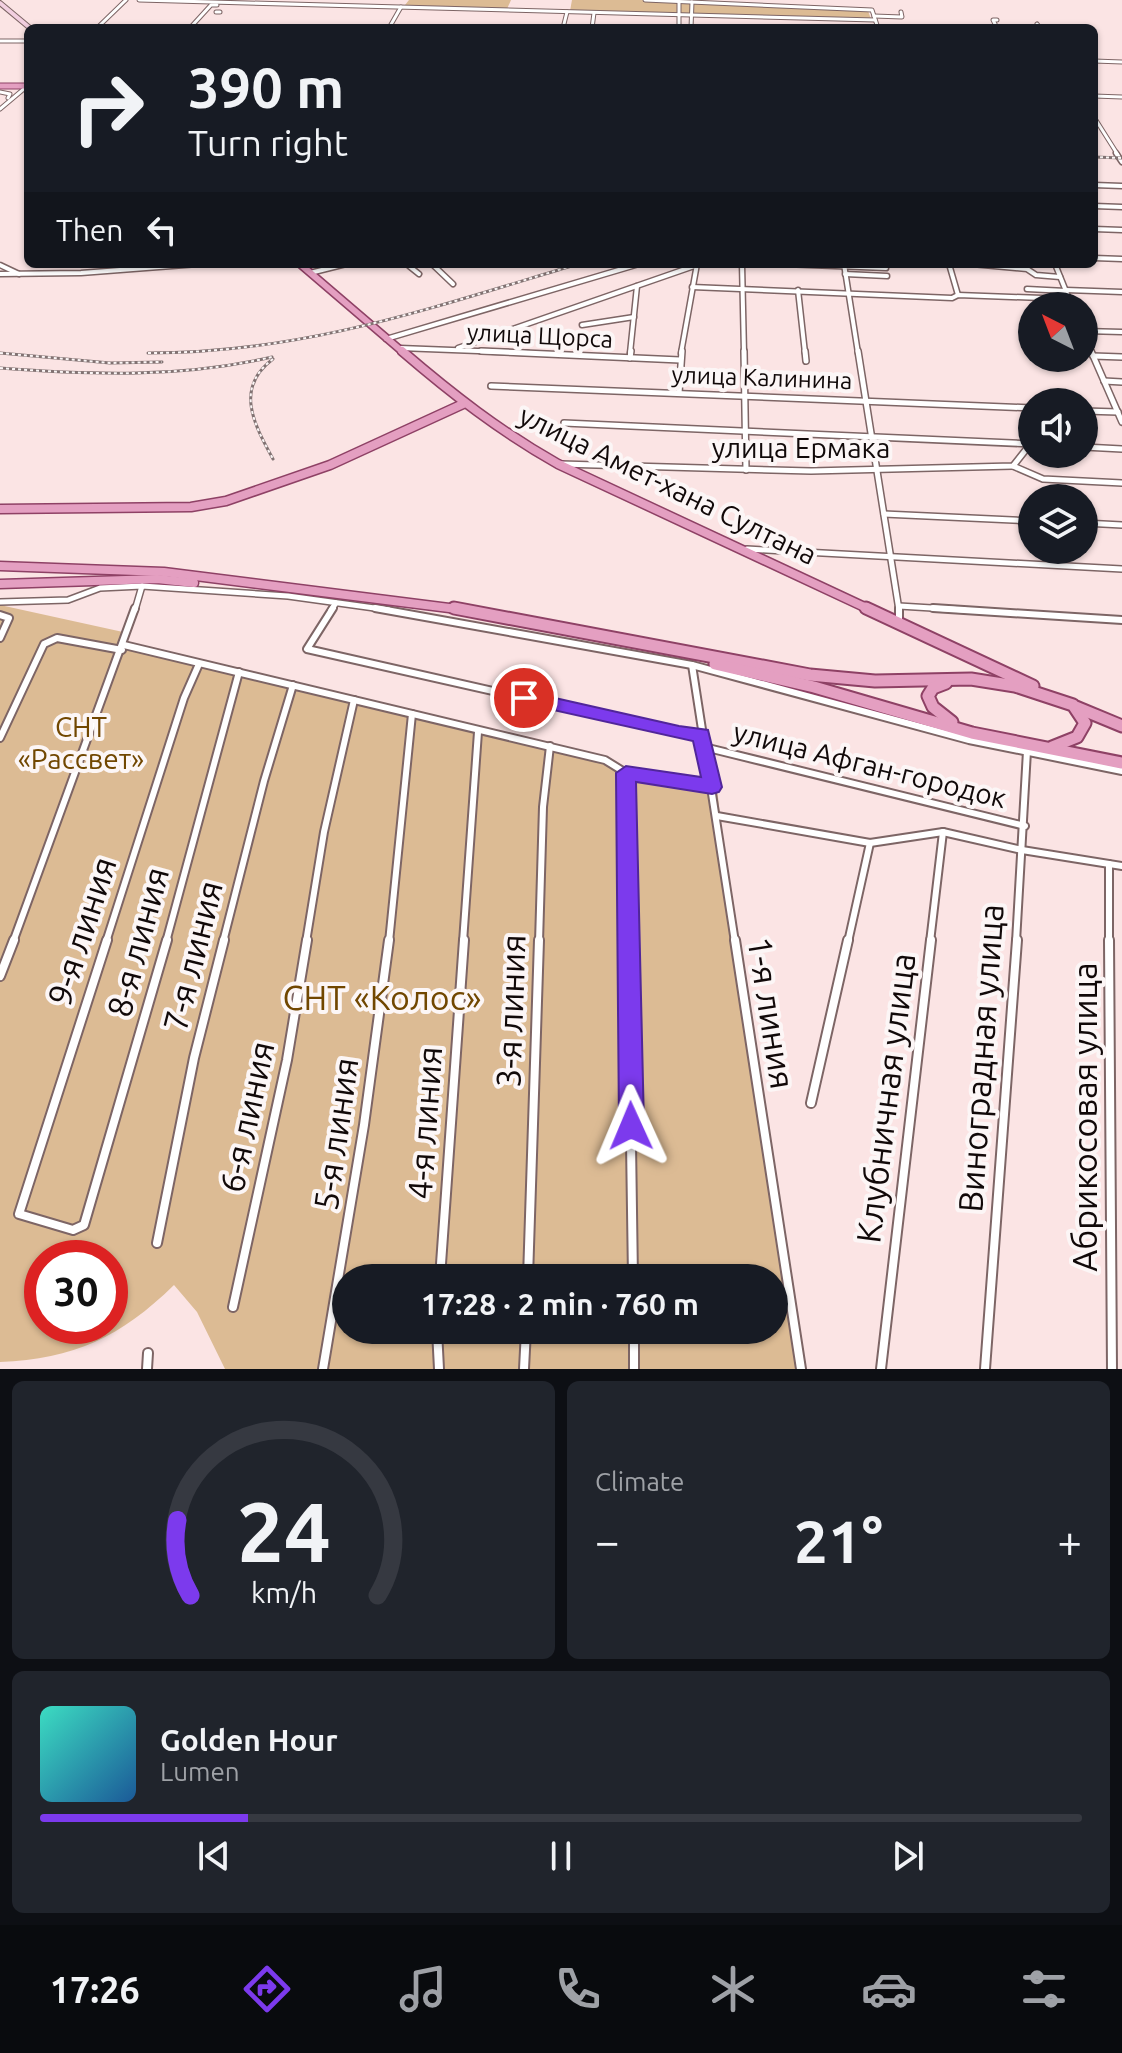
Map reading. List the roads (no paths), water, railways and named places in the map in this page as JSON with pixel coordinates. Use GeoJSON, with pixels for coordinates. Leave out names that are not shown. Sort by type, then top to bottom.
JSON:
{"type":"FeatureCollection","features":[{"type":"Feature","properties":{"kind":"main road"},"geometry":{"type":"LineString","coordinates":[[1,2],[26,24]]}},
{"type":"Feature","properties":{"kind":"main road"},"geometry":{"type":"LineString","coordinates":[[0,88],[24,87]]}},
{"type":"Feature","properties":{"kind":"main road","name":"улица Амет-хана Султана"},"geometry":{"type":"LineString","coordinates":[[304,268],[463,404],[558,464],[1073,705]]}},
{"type":"Feature","properties":{"kind":"main road"},"geometry":{"type":"LineString","coordinates":[[0,509],[191,507],[220,503],[324,466],[463,404]]}},
{"type":"Feature","properties":{"kind":"main road"},"geometry":{"type":"LineString","coordinates":[[0,566],[164,572],[448,607],[810,675],[875,681],[971,679],[1015,686],[1073,705],[1122,726]]}},
{"type":"Feature","properties":{"kind":"main road"},"geometry":{"type":"LineString","coordinates":[[0,584],[157,579],[295,592],[441,611],[785,680],[972,733],[1122,763]]}},
{"type":"Feature","properties":{"kind":"main road"},"geometry":{"type":"LineString","coordinates":[[963,653],[982,668],[978,676],[944,683],[933,688],[928,696],[939,714],[972,733]]}},
{"type":"Feature","properties":{"kind":"main road"},"geometry":{"type":"LineString","coordinates":[[1052,747],[1077,737],[1084,729],[1085,723],[1073,705]]}},
{"type":"Feature","properties":{"kind":"street"},"geometry":{"type":"LineString","coordinates":[[101,24],[126,0]]}},
{"type":"Feature","properties":{"kind":"street"},"geometry":{"type":"LineString","coordinates":[[139,0],[691,16],[874,16]]}},
{"type":"Feature","properties":{"kind":"street"},"geometry":{"type":"LineString","coordinates":[[645,0],[874,16],[902,17],[901,12]]}},
{"type":"Feature","properties":{"kind":"street"},"geometry":{"type":"LineString","coordinates":[[679,2],[679,24]]}},
{"type":"Feature","properties":{"kind":"street"},"geometry":{"type":"LineString","coordinates":[[691,24],[692,2]]}},
{"type":"Feature","properties":{"kind":"street"},"geometry":{"type":"LineString","coordinates":[[212,3],[221,5]]}},
{"type":"Feature","properties":{"kind":"street"},"geometry":{"type":"LineString","coordinates":[[194,24],[212,3]]}},
{"type":"Feature","properties":{"kind":"street"},"geometry":{"type":"LineString","coordinates":[[391,24],[401,7]]}},
{"type":"Feature","properties":{"kind":"street"},"geometry":{"type":"LineString","coordinates":[[564,24],[567,12]]}},
{"type":"Feature","properties":{"kind":"street"},"geometry":{"type":"LineString","coordinates":[[593,24],[594,13]]}},
{"type":"Feature","properties":{"kind":"street"},"geometry":{"type":"LineString","coordinates":[[874,16],[877,24]]}},
{"type":"Feature","properties":{"kind":"street"},"geometry":{"type":"LineString","coordinates":[[740,17],[741,23]]}},
{"type":"Feature","properties":{"kind":"street"},"geometry":{"type":"LineString","coordinates":[[995,24],[993,20],[997,20]]}},
{"type":"Feature","properties":{"kind":"street"},"geometry":{"type":"LineString","coordinates":[[0,41],[24,41]]}},
{"type":"Feature","properties":{"kind":"street"},"geometry":{"type":"LineString","coordinates":[[1098,60],[1122,61]]}},
{"type":"Feature","properties":{"kind":"street"},"geometry":{"type":"LineString","coordinates":[[0,88],[9,93],[7,97],[12,98]]}},
{"type":"Feature","properties":{"kind":"street"},"geometry":{"type":"LineString","coordinates":[[0,109],[24,89]]}},
{"type":"Feature","properties":{"kind":"street"},"geometry":{"type":"LineString","coordinates":[[1098,96],[1122,97]]}},
{"type":"Feature","properties":{"kind":"street"},"geometry":{"type":"LineString","coordinates":[[1098,123],[1122,162]]}},
{"type":"Feature","properties":{"kind":"street"},"geometry":{"type":"LineString","coordinates":[[1098,185],[1122,186]]}},
{"type":"Feature","properties":{"kind":"street"},"geometry":{"type":"LineString","coordinates":[[1098,206],[1122,207]]}},
{"type":"Feature","properties":{"kind":"street"},"geometry":{"type":"LineString","coordinates":[[1098,229],[1122,230]]}},
{"type":"Feature","properties":{"kind":"street"},"geometry":{"type":"LineString","coordinates":[[1098,258],[1122,259]]}},
{"type":"Feature","properties":{"kind":"street"},"geometry":{"type":"LineString","coordinates":[[0,265],[19,274]]}},
{"type":"Feature","properties":{"kind":"street"},"geometry":{"type":"LineString","coordinates":[[0,274],[94,273],[152,268]]}},
{"type":"Feature","properties":{"kind":"street"},"geometry":{"type":"LineString","coordinates":[[310,273],[330,268]]}},
{"type":"Feature","properties":{"kind":"street"},"geometry":{"type":"LineString","coordinates":[[412,268],[419,274]]}},
{"type":"Feature","properties":{"kind":"street"},"geometry":{"type":"LineString","coordinates":[[436,268],[453,284]]}},
{"type":"Feature","properties":{"kind":"street"},"geometry":{"type":"LineString","coordinates":[[386,339],[626,268]]}},
{"type":"Feature","properties":{"kind":"street"},"geometry":{"type":"LineString","coordinates":[[454,350],[688,268]]}},
{"type":"Feature","properties":{"kind":"street"},"geometry":{"type":"LineString","coordinates":[[679,393],[680,360],[696,268]]}},
{"type":"Feature","properties":{"kind":"street"},"geometry":{"type":"LineString","coordinates":[[742,268],[746,470]]}},
{"type":"Feature","properties":{"kind":"street"},"geometry":{"type":"LineString","coordinates":[[844,268],[899,606],[899,622]]}},
{"type":"Feature","properties":{"kind":"street"},"geometry":{"type":"LineString","coordinates":[[950,268],[958,295]]}},
{"type":"Feature","properties":{"kind":"street"},"geometry":{"type":"LineString","coordinates":[[996,277],[994,268],[1027,269],[1036,275],[1060,277]]}},
{"type":"Feature","properties":{"kind":"street"},"geometry":{"type":"LineString","coordinates":[[1057,268],[1066,290]]}},
{"type":"Feature","properties":{"kind":"street"},"geometry":{"type":"LineString","coordinates":[[845,274],[887,276]]}},
{"type":"Feature","properties":{"kind":"street"},"geometry":{"type":"LineString","coordinates":[[630,358],[637,286]]}},
{"type":"Feature","properties":{"kind":"street"},"geometry":{"type":"LineString","coordinates":[[692,287],[952,298],[958,295],[1018,297]]}},
{"type":"Feature","properties":{"kind":"street"},"geometry":{"type":"LineString","coordinates":[[1027,289],[1122,292]]}},
{"type":"Feature","properties":{"kind":"street"},"geometry":{"type":"LineString","coordinates":[[798,290],[806,361]]}},
{"type":"Feature","properties":{"kind":"street"},"geometry":{"type":"LineString","coordinates":[[582,325],[634,317]]}},
{"type":"Feature","properties":{"kind":"street"},"geometry":{"type":"LineString","coordinates":[[1098,333],[1122,332]]}},
{"type":"Feature","properties":{"kind":"street","name":"улица Щорса"},"geometry":{"type":"LineString","coordinates":[[398,348],[680,360]]}},
{"type":"Feature","properties":{"kind":"street"},"geometry":{"type":"LineString","coordinates":[[1098,356],[1122,357]]}},
{"type":"Feature","properties":{"kind":"street"},"geometry":{"type":"LineString","coordinates":[[1098,367],[1122,422]]}},
{"type":"Feature","properties":{"kind":"street"},"geometry":{"type":"LineString","coordinates":[[1104,381],[1122,382]]}},
{"type":"Feature","properties":{"kind":"street","name":"улица Калинина"},"geometry":{"type":"LineString","coordinates":[[491,386],[1018,407]]}},
{"type":"Feature","properties":{"kind":"street"},"geometry":{"type":"LineString","coordinates":[[1098,411],[1119,410]]}},
{"type":"Feature","properties":{"kind":"street"},"geometry":{"type":"LineString","coordinates":[[564,423],[1018,442]]}},
{"type":"Feature","properties":{"kind":"street"},"geometry":{"type":"LineString","coordinates":[[1098,448],[1122,449]]}},
{"type":"Feature","properties":{"kind":"street"},"geometry":{"type":"LineString","coordinates":[[1018,460],[1013,466],[1043,479],[1122,483]]}},
{"type":"Feature","properties":{"kind":"street","name":"улица Ермака"},"geometry":{"type":"LineString","coordinates":[[558,464],[746,470],[1013,466]]}},
{"type":"Feature","properties":{"kind":"street"},"geometry":{"type":"LineString","coordinates":[[884,514],[1018,520]]}},
{"type":"Feature","properties":{"kind":"street"},"geometry":{"type":"LineString","coordinates":[[1098,524],[1122,525]]}},
{"type":"Feature","properties":{"kind":"street"},"geometry":{"type":"LineString","coordinates":[[739,549],[1122,569]]}},
{"type":"Feature","properties":{"kind":"street"},"geometry":{"type":"LineString","coordinates":[[0,602],[68,600],[100,588],[142,586],[225,590],[431,616],[692,665],[969,740],[1122,771]]}},
{"type":"Feature","properties":{"kind":"street"},"geometry":{"type":"LineString","coordinates":[[0,976],[123,647],[142,586]]}},
{"type":"Feature","properties":{"kind":"street","name":"улица Афган-городок"},"geometry":{"type":"LineString","coordinates":[[336,603],[307,649],[679,733],[701,735]]}},
{"type":"Feature","properties":{"kind":"street"},"geometry":{"type":"LineString","coordinates":[[899,606],[1122,620]]}},
{"type":"Feature","properties":{"kind":"street"},"geometry":{"type":"LineString","coordinates":[[0,615],[9,618],[0,638]]}},
{"type":"Feature","properties":{"kind":"street"},"geometry":{"type":"LineString","coordinates":[[0,738],[44,644],[57,638],[123,647],[239,672],[478,732],[605,760],[626,773],[712,787]]}},
{"type":"Feature","properties":{"kind":"street","name":"9-я линия"},"geometry":{"type":"LineString","coordinates":[[84,1225],[73,1230],[19,1214],[179,713],[199,664]]}},
{"type":"Feature","properties":{"kind":"street","name":"1-я линия"},"geometry":{"type":"LineString","coordinates":[[692,665],[801,1369]]}},
{"type":"Feature","properties":{"kind":"street","name":"8-я линия"},"geometry":{"type":"LineString","coordinates":[[84,1225],[154,986],[239,672]]}},
{"type":"Feature","properties":{"kind":"street","name":"7-я линия"},"geometry":{"type":"LineString","coordinates":[[157,1243],[194,1058],[264,781],[293,685]]}},
{"type":"Feature","properties":{"kind":"street","name":"6-я линия"},"geometry":{"type":"LineString","coordinates":[[233,1307],[287,1060],[324,832],[354,700]]}},
{"type":"Feature","properties":{"kind":"street","name":"5-я линия"},"geometry":{"type":"LineString","coordinates":[[323,1369],[352,1214],[395,895],[412,714]]}},
{"type":"Feature","properties":{"kind":"street","name":"4-я линия"},"geometry":{"type":"LineString","coordinates":[[441,1264],[478,732]]}},
{"type":"Feature","properties":{"kind":"street","name":"3-я линия"},"geometry":{"type":"LineString","coordinates":[[528,1264],[543,807],[550,746]]}},
{"type":"Feature","properties":{"kind":"street","name":"улица Афган-городок"},"geometry":{"type":"LineString","coordinates":[[704,747],[1025,826]]}},
{"type":"Feature","properties":{"kind":"street","name":"Виноградная улица"},"geometry":{"type":"LineString","coordinates":[[985,1369],[1025,826],[1027,751]]}},
{"type":"Feature","properties":{"kind":"street"},"geometry":{"type":"LineString","coordinates":[[626,773],[633,1264]]}},
{"type":"Feature","properties":{"kind":"street"},"geometry":{"type":"LineString","coordinates":[[717,816],[870,843],[943,832],[1022,850],[1122,866]]}},
{"type":"Feature","properties":{"kind":"street","name":"Клубничная улица"},"geometry":{"type":"LineString","coordinates":[[881,1369],[943,832]]}},
{"type":"Feature","properties":{"kind":"street"},"geometry":{"type":"LineString","coordinates":[[811,1103],[870,843]]}},
{"type":"Feature","properties":{"kind":"street","name":"Абрикосовая улица"},"geometry":{"type":"LineString","coordinates":[[1109,864],[1112,1369]]}},
{"type":"Feature","properties":{"kind":"street"},"geometry":{"type":"LineString","coordinates":[[438,1344],[439,1369]]}},
{"type":"Feature","properties":{"kind":"street"},"geometry":{"type":"LineString","coordinates":[[524,1369],[525,1344]]}},
{"type":"Feature","properties":{"kind":"street"},"geometry":{"type":"LineString","coordinates":[[634,1344],[634,1369]]}},
{"type":"Feature","properties":{"kind":"street"},"geometry":{"type":"LineString","coordinates":[[147,1369],[148,1353]]}},
{"type":"Feature","properties":{"kind":"railway"},"geometry":{"type":"LineString","coordinates":[[1098,157],[1122,158]]}},
{"type":"Feature","properties":{"kind":"railway"},"geometry":{"type":"LineString","coordinates":[[148,353],[205,351],[314,336],[418,311],[564,268]]}},
{"type":"Feature","properties":{"kind":"railway"},"geometry":{"type":"LineString","coordinates":[[0,353],[110,363],[162,362]]}},
{"type":"Feature","properties":{"kind":"railway"},"geometry":{"type":"LineString","coordinates":[[0,368],[170,372],[272,357]]}},
{"type":"Feature","properties":{"kind":"railway"},"geometry":{"type":"LineString","coordinates":[[273,359],[261,370],[251,394],[254,420],[273,459]]}},
{"type":"Feature","properties":{"kind":"park label","name":"СНТ «Рассвет»"},"geometry":{"type":"Point","coordinates":[81,743]}},
{"type":"Feature","properties":{"kind":"park label","name":"СНТ «Колос»"},"geometry":{"type":"Point","coordinates":[382,998]}}]}
